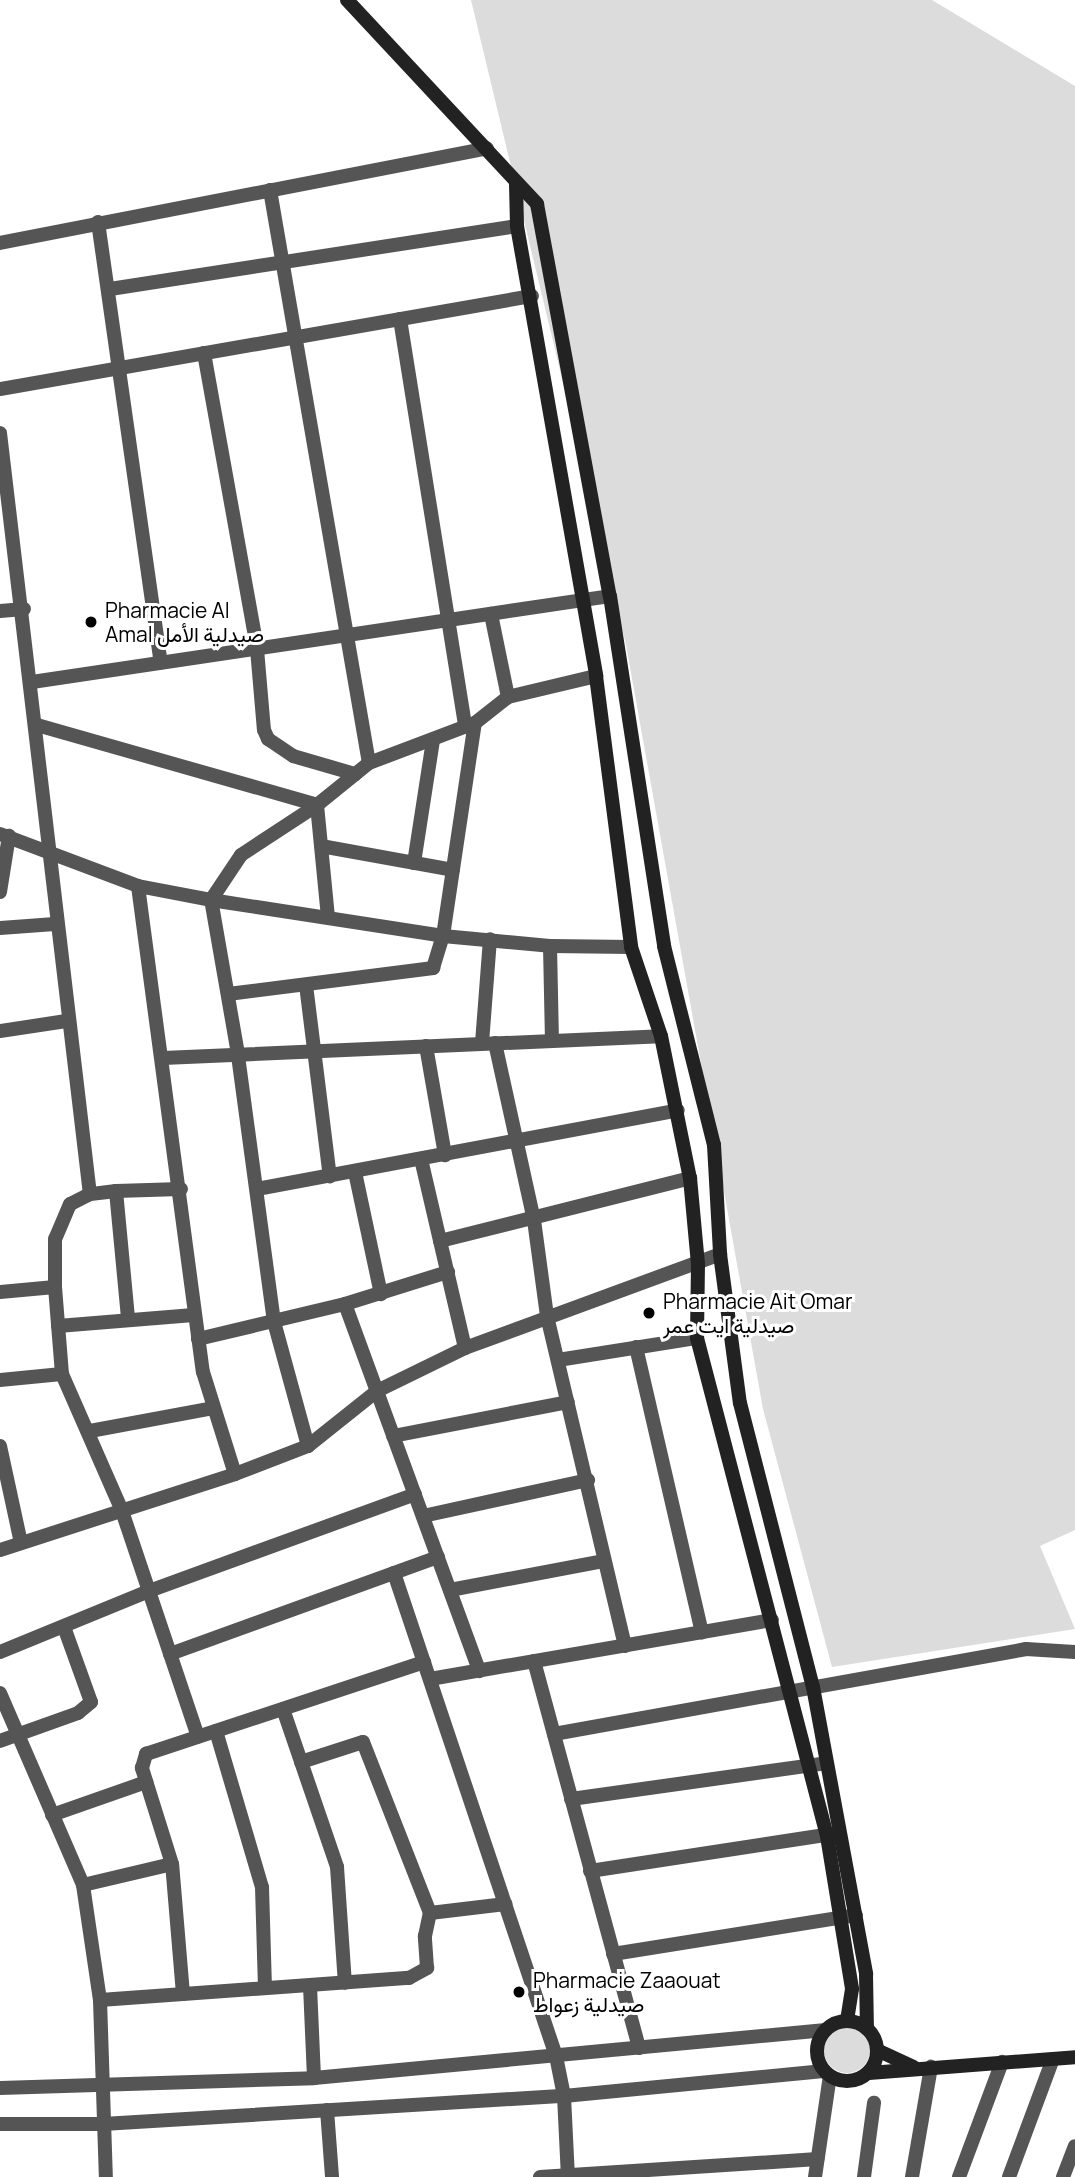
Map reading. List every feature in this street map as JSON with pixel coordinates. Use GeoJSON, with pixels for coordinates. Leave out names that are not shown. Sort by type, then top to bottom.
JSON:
{"type":"FeatureCollection","features":[{"type":"Feature","properties":{"kind":"street"},"geometry":{"type":"LineString","coordinates":[[347,0],[537,204],[610,596],[664,946],[714,1145],[720,1254],[740,1403],[813,1687],[826,1763],[834,1834],[848,1916],[852,1989],[847,2021]]}},
{"type":"Feature","properties":{"kind":"street"},"geometry":{"type":"LineString","coordinates":[[0,243],[487,148]]}},
{"type":"Feature","properties":{"kind":"street"},"geometry":{"type":"LineString","coordinates":[[516,184],[517,226],[585,600],[631,947],[660,1035],[678,1110],[690,1178],[698,1264],[697,1338],[810,1764],[834,1834]]}},
{"type":"Feature","properties":{"kind":"street"},"geometry":{"type":"LineString","coordinates":[[270,190],[369,763]]}},
{"type":"Feature","properties":{"kind":"street"},"geometry":{"type":"LineString","coordinates":[[98,222],[110,289],[161,663]]}},
{"type":"Feature","properties":{"kind":"street"},"geometry":{"type":"LineString","coordinates":[[110,289],[517,226]]}},
{"type":"Feature","properties":{"kind":"street"},"geometry":{"type":"LineString","coordinates":[[0,389],[531,296]]}},
{"type":"Feature","properties":{"kind":"street"},"geometry":{"type":"LineString","coordinates":[[228,994],[432,968],[443,936],[470,725],[448,620],[400,319]]}},
{"type":"Feature","properties":{"kind":"street"},"geometry":{"type":"LineString","coordinates":[[204,353],[257,649],[268,739],[292,756],[355,774]]}},
{"type":"Feature","properties":{"kind":"street"},"geometry":{"type":"LineString","coordinates":[[0,433],[24,609],[52,852],[55,923],[66,1021],[90,1194]]}},
{"type":"Feature","properties":{"kind":"street"},"geometry":{"type":"LineString","coordinates":[[32,682],[610,596]]}},
{"type":"Feature","properties":{"kind":"street"},"geometry":{"type":"LineString","coordinates":[[0,611],[24,609]]}},
{"type":"Feature","properties":{"kind":"street"},"geometry":{"type":"LineString","coordinates":[[491,614],[508,697]]}},
{"type":"Feature","properties":{"kind":"street"},"geometry":{"type":"LineString","coordinates":[[308,1446],[274,1322],[238,1054],[211,900],[241,855],[317,805],[369,763],[470,725],[508,697],[596,676]]}},
{"type":"Feature","properties":{"kind":"street"},"geometry":{"type":"LineString","coordinates":[[37,725],[317,805]]}},
{"type":"Feature","properties":{"kind":"street"},"geometry":{"type":"LineString","coordinates":[[414,863],[433,740]]}},
{"type":"Feature","properties":{"kind":"street"},"geometry":{"type":"LineString","coordinates":[[317,805],[328,917]]}},
{"type":"Feature","properties":{"kind":"street"},"geometry":{"type":"LineString","coordinates":[[0,892],[5,835],[138,886],[211,900],[443,936],[550,946],[631,947]]}},
{"type":"Feature","properties":{"kind":"street"},"geometry":{"type":"LineString","coordinates":[[321,846],[453,870]]}},
{"type":"Feature","properties":{"kind":"street"},"geometry":{"type":"LineString","coordinates":[[138,886],[181,1189],[194,1315],[213,1408],[235,1474]]}},
{"type":"Feature","properties":{"kind":"street"},"geometry":{"type":"LineString","coordinates":[[0,928],[55,923]]}},
{"type":"Feature","properties":{"kind":"street"},"geometry":{"type":"LineString","coordinates":[[490,939],[488,1043],[517,1141],[534,1220],[547,1316],[588,1480],[625,1646]]}},
{"type":"Feature","properties":{"kind":"street"},"geometry":{"type":"LineString","coordinates":[[550,946],[552,1040]]}},
{"type":"Feature","properties":{"kind":"street"},"geometry":{"type":"LineString","coordinates":[[306,985],[330,1177]]}},
{"type":"Feature","properties":{"kind":"street"},"geometry":{"type":"LineString","coordinates":[[0,1031],[66,1021]]}},
{"type":"Feature","properties":{"kind":"street"},"geometry":{"type":"LineString","coordinates":[[163,1058],[660,1035]]}},
{"type":"Feature","properties":{"kind":"street"},"geometry":{"type":"LineString","coordinates":[[426,1046],[445,1155]]}},
{"type":"Feature","properties":{"kind":"street"},"geometry":{"type":"LineString","coordinates":[[257,1189],[678,1110]]}},
{"type":"Feature","properties":{"kind":"street"},"geometry":{"type":"LineString","coordinates":[[421,1159],[465,1348]]}},
{"type":"Feature","properties":{"kind":"street"},"geometry":{"type":"LineString","coordinates":[[355,1172],[381,1294]]}},
{"type":"Feature","properties":{"kind":"street"},"geometry":{"type":"LineString","coordinates":[[440,1241],[534,1220],[690,1178]]}},
{"type":"Feature","properties":{"kind":"street"},"geometry":{"type":"LineString","coordinates":[[181,1189],[90,1194],[63,1212],[55,1239],[55,1287],[62,1374],[90,1431],[122,1511],[198,1737]]}},
{"type":"Feature","properties":{"kind":"street"},"geometry":{"type":"LineString","coordinates":[[116,1191],[128,1319]]}},
{"type":"Feature","properties":{"kind":"street"},"geometry":{"type":"LineString","coordinates":[[0,1550],[235,1474],[308,1446],[377,1391],[465,1348],[720,1254]]}},
{"type":"Feature","properties":{"kind":"street"},"geometry":{"type":"LineString","coordinates":[[198,1339],[345,1304],[448,1272]]}},
{"type":"Feature","properties":{"kind":"street"},"geometry":{"type":"LineString","coordinates":[[0,1292],[55,1287]]}},
{"type":"Feature","properties":{"kind":"street"},"geometry":{"type":"LineString","coordinates":[[345,1304],[479,1671]]}},
{"type":"Feature","properties":{"kind":"street"},"geometry":{"type":"LineString","coordinates":[[58,1326],[194,1315]]}},
{"type":"Feature","properties":{"kind":"street"},"geometry":{"type":"LineString","coordinates":[[558,1360],[697,1338]]}},
{"type":"Feature","properties":{"kind":"street"},"geometry":{"type":"LineString","coordinates":[[636,1348],[702,1632]]}},
{"type":"Feature","properties":{"kind":"street"},"geometry":{"type":"LineString","coordinates":[[0,1380],[62,1374]]}},
{"type":"Feature","properties":{"kind":"street"},"geometry":{"type":"LineString","coordinates":[[393,1436],[568,1402]]}},
{"type":"Feature","properties":{"kind":"street"},"geometry":{"type":"LineString","coordinates":[[90,1431],[213,1408]]}},
{"type":"Feature","properties":{"kind":"street"},"geometry":{"type":"LineString","coordinates":[[0,1446],[21,1543]]}},
{"type":"Feature","properties":{"kind":"street"},"geometry":{"type":"LineString","coordinates":[[423,1516],[588,1480]]}},
{"type":"Feature","properties":{"kind":"street"},"geometry":{"type":"LineString","coordinates":[[0,1652],[149,1591],[415,1494]]}},
{"type":"Feature","properties":{"kind":"street"},"geometry":{"type":"LineString","coordinates":[[170,1654],[438,1558]]}},
{"type":"Feature","properties":{"kind":"street"},"geometry":{"type":"LineString","coordinates":[[450,1590],[604,1561]]}},
{"type":"Feature","properties":{"kind":"street"},"geometry":{"type":"LineString","coordinates":[[394,1573],[556,2056],[564,2096],[568,2176]]}},
{"type":"Feature","properties":{"kind":"street"},"geometry":{"type":"LineString","coordinates":[[430,1679],[772,1620]]}},
{"type":"Feature","properties":{"kind":"street"},"geometry":{"type":"LineString","coordinates":[[0,1741],[78,1713],[91,1702],[64,1628]]}},
{"type":"Feature","properties":{"kind":"street"},"geometry":{"type":"LineString","coordinates":[[554,1734],[1027,1649],[1075,1652]]}},
{"type":"Feature","properties":{"kind":"street"},"geometry":{"type":"LineString","coordinates":[[534,1661],[639,2048]]}},
{"type":"Feature","properties":{"kind":"street"},"geometry":{"type":"LineString","coordinates":[[183,1994],[172,1864],[142,1768],[146,1754],[424,1662]]}},
{"type":"Feature","properties":{"kind":"street"},"geometry":{"type":"LineString","coordinates":[[0,1693],[83,1885],[100,2000],[106,2177]]}},
{"type":"Feature","properties":{"kind":"street"},"geometry":{"type":"LineString","coordinates":[[283,1709],[337,1867],[345,1983]]}},
{"type":"Feature","properties":{"kind":"street"},"geometry":{"type":"LineString","coordinates":[[216,1731],[262,1887],[265,1988]]}},
{"type":"Feature","properties":{"kind":"street"},"geometry":{"type":"LineString","coordinates":[[100,2000],[409,1978],[425,1972],[430,1913],[363,1742],[301,1762]]}},
{"type":"Feature","properties":{"kind":"street"},"geometry":{"type":"LineString","coordinates":[[571,1799],[826,1763]]}},
{"type":"Feature","properties":{"kind":"street"},"geometry":{"type":"LineString","coordinates":[[52,1815],[146,1782]]}},
{"type":"Feature","properties":{"kind":"street"},"geometry":{"type":"LineString","coordinates":[[590,1871],[834,1834]]}},
{"type":"Feature","properties":{"kind":"street"},"geometry":{"type":"LineString","coordinates":[[83,1885],[172,1864]]}},
{"type":"Feature","properties":{"kind":"street"},"geometry":{"type":"LineString","coordinates":[[430,1913],[505,1904]]}},
{"type":"Feature","properties":{"kind":"street"},"geometry":{"type":"LineString","coordinates":[[612,1954],[848,1916]]}},
{"type":"Feature","properties":{"kind":"street"},"geometry":{"type":"LineString","coordinates":[[848,1916],[866,1974],[867,2029],[877,2050],[915,2068]]}},
{"type":"Feature","properties":{"kind":"street"},"geometry":{"type":"LineString","coordinates":[[310,1986],[314,2078]]}},
{"type":"Feature","properties":{"kind":"street"},"geometry":{"type":"LineString","coordinates":[[0,2088],[102,2088],[314,2078],[826,2030],[847,2021],[867,2029]]}},
{"type":"Feature","properties":{"kind":"street"},"geometry":{"type":"LineString","coordinates":[[814,2177],[827,2073],[817,2054],[826,2030]]}},
{"type":"Feature","properties":{"kind":"street"},"geometry":{"type":"LineString","coordinates":[[869,2073],[877,2050]]}},
{"type":"Feature","properties":{"kind":"street"},"geometry":{"type":"LineString","coordinates":[[0,2124],[103,2124],[564,2096],[827,2073],[846,2082],[869,2073],[1075,2057]]}},
{"type":"Feature","properties":{"kind":"street"},"geometry":{"type":"LineString","coordinates":[[1009,2177],[1053,2059]]}},
{"type":"Feature","properties":{"kind":"street"},"geometry":{"type":"LineString","coordinates":[[959,2177],[1002,2062]]}},
{"type":"Feature","properties":{"kind":"street"},"geometry":{"type":"LineString","coordinates":[[912,2177],[930,2067]]}},
{"type":"Feature","properties":{"kind":"street"},"geometry":{"type":"LineString","coordinates":[[864,2177],[874,2103]]}},
{"type":"Feature","properties":{"kind":"street"},"geometry":{"type":"LineString","coordinates":[[327,2110],[332,2177]]}},
{"type":"Feature","properties":{"kind":"street"},"geometry":{"type":"LineString","coordinates":[[1063,2177],[1075,2146]]}},
{"type":"Feature","properties":{"kind":"street"},"geometry":{"type":"LineString","coordinates":[[540,2177],[817,2159]]}},
{"type":"Feature","properties":{"kind":"shaded area"},"geometry":{"type":"Polygon","coordinates":[[[471,0],[932,0],[1075,86],[1075,1530],[1040,1546],[1075,1629],[832,1667],[763,1409],[626,645],[471,0]]]}},
{"type":"Feature","properties":{"kind":"shaded area"},"geometry":{"type":"Polygon","coordinates":[[[847,2027],[863,2034],[870,2050],[863,2066],[847,2073],[831,2066],[824,2050],[831,2034],[847,2027]]]}},
{"type":"Feature","properties":{"kind":"place","name":"Pharmacie Al Amal صيدلية الأمل"},"geometry":{"type":"Point","coordinates":[91,622]}},
{"type":"Feature","properties":{"kind":"place","name":"Pharmacie Ait Omar صيدلية ايت عمر"},"geometry":{"type":"Point","coordinates":[649,1313]}},
{"type":"Feature","properties":{"kind":"place","name":"Pharmacie Zaaouat صيدلية زعواط"},"geometry":{"type":"Point","coordinates":[519,1992]}}]}
